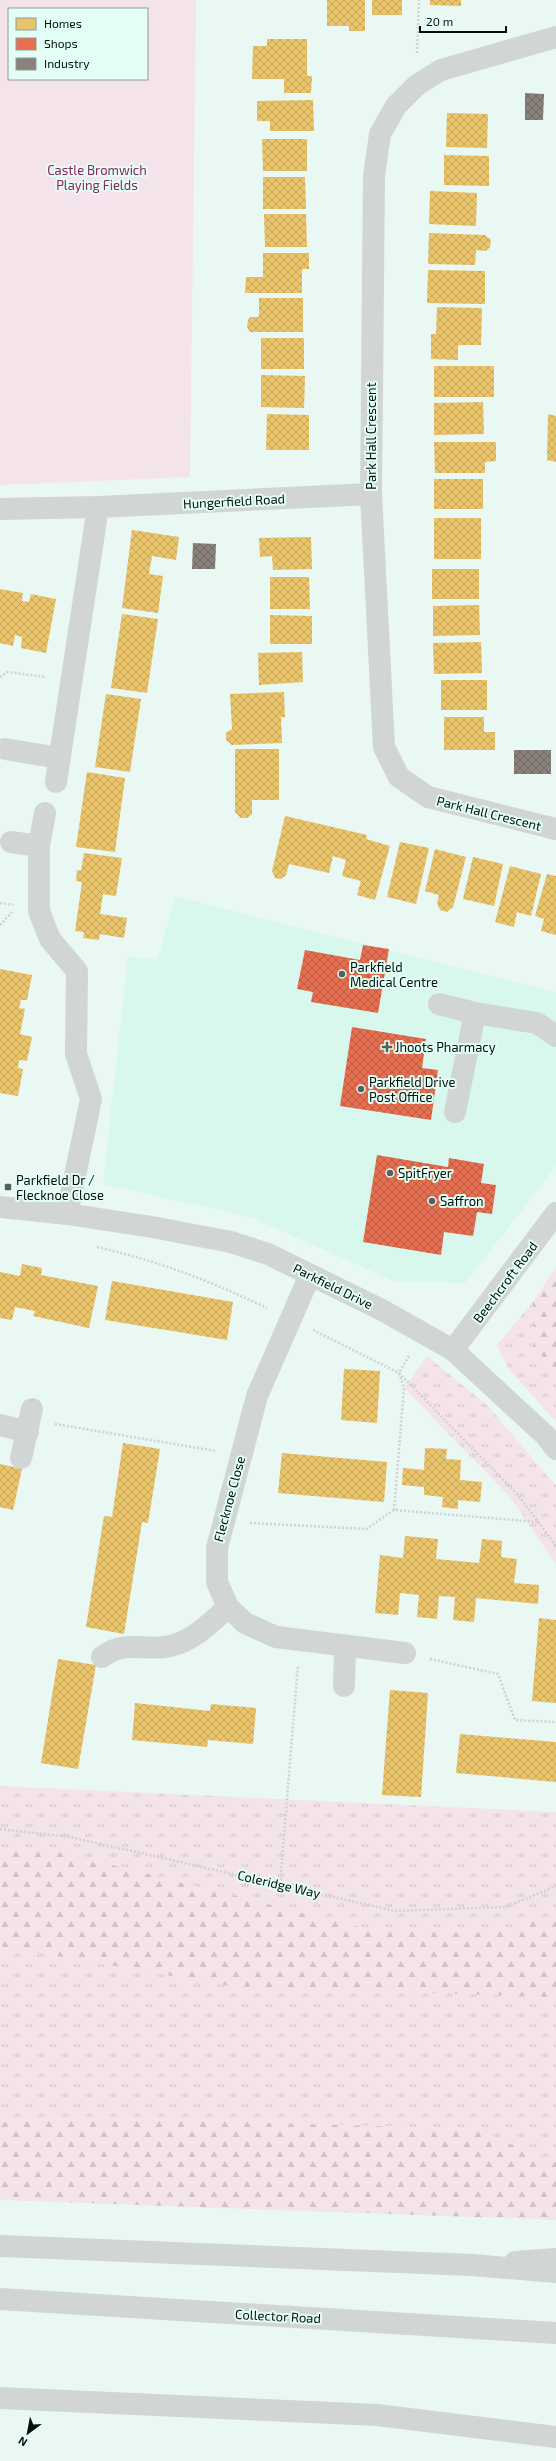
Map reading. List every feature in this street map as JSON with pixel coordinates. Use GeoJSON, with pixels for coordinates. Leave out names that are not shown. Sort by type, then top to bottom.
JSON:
{"type":"FeatureCollection","features":[{"type":"Feature","properties":{"kind":"main road","name":"Park Hall Crescent"},"geometry":{"type":"LineString","coordinates":[[556,36],[441,70],[416,85],[396,106],[380,134],[374,176],[371,494],[384,747],[399,777],[428,797],[556,829]]}},
{"type":"Feature","properties":{"kind":"main road","name":"Hungerfield Road"},"geometry":{"type":"LineString","coordinates":[[0,509],[98,507],[371,494]]}},
{"type":"Feature","properties":{"kind":"main road"},"geometry":{"type":"LineString","coordinates":[[56,782],[98,507]]}},
{"type":"Feature","properties":{"kind":"main road"},"geometry":{"type":"LineString","coordinates":[[5,749],[60,758]]}},
{"type":"Feature","properties":{"kind":"main road"},"geometry":{"type":"LineString","coordinates":[[45,813],[39,846],[39,911],[50,939],[76,971],[76,1054],[91,1099],[67,1214]]}},
{"type":"Feature","properties":{"kind":"main road"},"geometry":{"type":"LineString","coordinates":[[11,842],[39,846]]}},
{"type":"Feature","properties":{"kind":"main road"},"geometry":{"type":"LineString","coordinates":[[439,1004],[475,1013],[537,1023],[556,1036]]}},
{"type":"Feature","properties":{"kind":"main road"},"geometry":{"type":"LineString","coordinates":[[455,1112],[475,1013]]}},
{"type":"Feature","properties":{"kind":"main road","name":"Parkfield Drive"},"geometry":{"type":"LineString","coordinates":[[0,1206],[67,1214],[231,1242],[268,1254],[421,1332],[453,1350],[546,1436],[556,1449]]}},
{"type":"Feature","properties":{"kind":"main road","name":"Beechcroft Road"},"geometry":{"type":"LineString","coordinates":[[453,1350],[556,1213]]}},
{"type":"Feature","properties":{"kind":"main road","name":"Flecknoe Close"},"geometry":{"type":"LineString","coordinates":[[310,1275],[256,1396],[217,1548],[217,1582],[228,1607],[245,1623],[276,1637],[405,1653]]}},
{"type":"Feature","properties":{"kind":"main road"},"geometry":{"type":"LineString","coordinates":[[0,1425],[30,1420],[21,1458]]}},
{"type":"Feature","properties":{"kind":"main road"},"geometry":{"type":"LineString","coordinates":[[102,1657],[121,1647],[170,1646],[205,1629],[228,1607]]}},
{"type":"Feature","properties":{"kind":"main road"},"geometry":{"type":"LineString","coordinates":[[344,1686],[345,1646]]}},
{"type":"Feature","properties":{"kind":"main road"},"geometry":{"type":"LineString","coordinates":[[0,2246],[472,2265],[556,2272]]}},
{"type":"Feature","properties":{"kind":"main road"},"geometry":{"type":"LineString","coordinates":[[472,2265],[556,2259]]}},
{"type":"Feature","properties":{"kind":"main road","name":"Collector Road"},"geometry":{"type":"LineString","coordinates":[[0,2299],[556,2333]]}},
{"type":"Feature","properties":{"kind":"main road"},"geometry":{"type":"LineString","coordinates":[[0,2398],[376,2416],[556,2437]]}},
{"type":"Feature","properties":{"kind":"path"},"geometry":{"type":"LineString","coordinates":[[416,85],[419,0]]}},
{"type":"Feature","properties":{"kind":"path"},"geometry":{"type":"LineString","coordinates":[[0,677],[8,672],[71,681]]}},
{"type":"Feature","properties":{"kind":"path"},"geometry":{"type":"LineString","coordinates":[[0,925],[18,906]]}},
{"type":"Feature","properties":{"kind":"path"},"geometry":{"type":"LineString","coordinates":[[394,1510],[404,1388],[399,1374],[421,1332]]}},
{"type":"Feature","properties":{"kind":"path"},"geometry":{"type":"LineString","coordinates":[[30,1420],[241,1455]]}},
{"type":"Feature","properties":{"kind":"path"},"geometry":{"type":"LineString","coordinates":[[223,1521],[366,1530],[394,1510],[538,1522]]}},
{"type":"Feature","properties":{"kind":"path"},"geometry":{"type":"LineString","coordinates":[[280,1884],[300,1640]]}},
{"type":"Feature","properties":{"kind":"path"},"geometry":{"type":"LineString","coordinates":[[405,1653],[498,1674],[515,1720],[556,1722]]}},
{"type":"Feature","properties":{"kind":"path","name":"Coleridge Way"},"geometry":{"type":"LineString","coordinates":[[0,1829],[70,1837],[395,1911],[506,1907],[556,1886]]}},
{"type":"Feature","properties":{"kind":"shaded area"},"geometry":{"type":"Polygon","coordinates":[[[175,896],[556,992],[556,1166],[465,1283],[394,1281],[250,1217],[103,1184],[128,957],[158,959],[175,896]]]}},
{"type":"Feature","properties":{"kind":"green space","name":"Castle Bromwich Playing Fields"},"geometry":{"type":"Polygon","coordinates":[[[0,0],[196,0],[190,477],[0,485],[0,0]]]}},
{"type":"Feature","properties":{"kind":"green space"},"geometry":{"type":"Polygon","coordinates":[[[556,1267],[556,1369],[534,1349],[533,1302],[556,1267]]]}},
{"type":"Feature","properties":{"kind":"green space"},"geometry":{"type":"Polygon","coordinates":[[[533,1302],[534,1349],[556,1369],[556,1422],[508,1368],[497,1345],[533,1302]]]}},
{"type":"Feature","properties":{"kind":"green space"},"geometry":{"type":"Polygon","coordinates":[[[427,1356],[487,1405],[556,1486],[556,1564],[510,1497],[404,1388],[427,1356]]]}},
{"type":"Feature","properties":{"kind":"green space"},"geometry":{"type":"Polygon","coordinates":[[[0,1786],[556,1812],[556,2162],[471,2129],[82,2117],[0,2122],[0,1786]]]}},
{"type":"Feature","properties":{"kind":"green space"},"geometry":{"type":"Polygon","coordinates":[[[0,1847],[65,1853],[374,1931],[493,1933],[556,1914],[556,1997],[229,1986],[0,1946],[0,1847]]]}},
{"type":"Feature","properties":{"kind":"green space"},"geometry":{"type":"Polygon","coordinates":[[[82,2117],[471,2129],[556,2162],[556,2220],[0,2200],[0,2122],[82,2117]]]}},
{"type":"Feature","properties":{"kind":"building: Homes"},"geometry":{"type":"Polygon","coordinates":[[[327,0],[365,0],[365,31],[349,31],[349,26],[327,26],[327,0]]]}},
{"type":"Feature","properties":{"kind":"building: Homes"},"geometry":{"type":"Polygon","coordinates":[[[372,0],[402,0],[402,15],[372,15],[372,0]]]}},
{"type":"Feature","properties":{"kind":"building: Homes"},"geometry":{"type":"Polygon","coordinates":[[[430,0],[461,0],[461,6],[430,5],[430,0]]]}},
{"type":"Feature","properties":{"kind":"building: Homes"},"geometry":{"type":"Polygon","coordinates":[[[267,39],[307,39],[307,76],[312,76],[311,93],[284,93],[284,79],[252,79],[253,46],[267,46],[267,39]]]}},
{"type":"Feature","properties":{"kind":"building: Homes"},"geometry":{"type":"Polygon","coordinates":[[[313,100],[314,131],[270,131],[270,121],[257,121],[257,101],[313,100]]]}},
{"type":"Feature","properties":{"kind":"building: Homes"},"geometry":{"type":"Polygon","coordinates":[[[447,113],[488,114],[487,148],[446,147],[447,113]]]}},
{"type":"Feature","properties":{"kind":"building: Homes"},"geometry":{"type":"Polygon","coordinates":[[[262,139],[307,139],[307,171],[263,171],[262,139]]]}},
{"type":"Feature","properties":{"kind":"building: Homes"},"geometry":{"type":"Polygon","coordinates":[[[444,155],[489,156],[489,186],[444,185],[444,155]]]}},
{"type":"Feature","properties":{"kind":"building: Homes"},"geometry":{"type":"Polygon","coordinates":[[[263,177],[305,177],[306,209],[263,209],[263,177]]]}},
{"type":"Feature","properties":{"kind":"building: Homes"},"geometry":{"type":"Polygon","coordinates":[[[430,191],[477,193],[476,226],[429,224],[430,191]]]}},
{"type":"Feature","properties":{"kind":"building: Homes"},"geometry":{"type":"Polygon","coordinates":[[[264,214],[306,214],[307,247],[265,247],[264,214]]]}},
{"type":"Feature","properties":{"kind":"building: Homes"},"geometry":{"type":"Polygon","coordinates":[[[429,233],[485,235],[491,240],[490,247],[486,251],[476,250],[475,265],[428,264],[429,233]]]}},
{"type":"Feature","properties":{"kind":"building: Homes"},"geometry":{"type":"Polygon","coordinates":[[[263,253],[309,253],[309,269],[302,269],[302,293],[245,293],[246,277],[263,277],[263,253]]]}},
{"type":"Feature","properties":{"kind":"building: Homes"},"geometry":{"type":"Polygon","coordinates":[[[428,270],[485,271],[485,304],[427,303],[428,270]]]}},
{"type":"Feature","properties":{"kind":"building: Homes"},"geometry":{"type":"Polygon","coordinates":[[[259,298],[303,298],[303,332],[250,332],[247,327],[248,320],[250,317],[259,317],[259,298]]]}},
{"type":"Feature","properties":{"kind":"building: Homes"},"geometry":{"type":"Polygon","coordinates":[[[437,307],[482,308],[481,345],[458,345],[458,360],[431,359],[431,334],[436,334],[437,307]]]}},
{"type":"Feature","properties":{"kind":"building: Homes"},"geometry":{"type":"Polygon","coordinates":[[[261,338],[304,338],[304,369],[261,369],[261,338]]]}},
{"type":"Feature","properties":{"kind":"building: Homes"},"geometry":{"type":"Polygon","coordinates":[[[434,366],[494,366],[494,397],[434,397],[434,366]]]}},
{"type":"Feature","properties":{"kind":"building: Homes"},"geometry":{"type":"Polygon","coordinates":[[[261,375],[305,376],[304,408],[261,407],[261,375]]]}},
{"type":"Feature","properties":{"kind":"building: Homes"},"geometry":{"type":"Polygon","coordinates":[[[483,402],[484,434],[434,435],[434,403],[483,402]]]}},
{"type":"Feature","properties":{"kind":"building: Homes"},"geometry":{"type":"Polygon","coordinates":[[[267,414],[309,415],[309,450],[266,450],[267,414]]]}},
{"type":"Feature","properties":{"kind":"building: Homes"},"geometry":{"type":"Polygon","coordinates":[[[548,414],[556,416],[556,462],[547,460],[548,414]]]}},
{"type":"Feature","properties":{"kind":"building: Homes"},"geometry":{"type":"Polygon","coordinates":[[[434,442],[496,442],[496,461],[485,462],[485,473],[435,473],[434,442]]]}},
{"type":"Feature","properties":{"kind":"building: Homes"},"geometry":{"type":"Polygon","coordinates":[[[434,479],[483,479],[483,509],[434,509],[434,479]]]}},
{"type":"Feature","properties":{"kind":"building: Homes"},"geometry":{"type":"Polygon","coordinates":[[[434,518],[481,518],[481,559],[434,559],[434,518]]]}},
{"type":"Feature","properties":{"kind":"building: Homes"},"geometry":{"type":"Polygon","coordinates":[[[132,530],[179,537],[176,560],[152,556],[149,574],[163,576],[158,613],[122,608],[132,530]]]}},
{"type":"Feature","properties":{"kind":"building: Homes"},"geometry":{"type":"Polygon","coordinates":[[[311,537],[312,569],[273,570],[272,556],[260,557],[259,538],[311,537]]]}},
{"type":"Feature","properties":{"kind":"building: Homes"},"geometry":{"type":"Polygon","coordinates":[[[432,569],[479,569],[479,599],[432,599],[432,569]]]}},
{"type":"Feature","properties":{"kind":"building: Homes"},"geometry":{"type":"Polygon","coordinates":[[[270,577],[309,577],[310,609],[270,609],[270,577]]]}},
{"type":"Feature","properties":{"kind":"building: Homes"},"geometry":{"type":"Polygon","coordinates":[[[0,589],[23,593],[22,601],[29,602],[31,594],[56,599],[46,653],[21,648],[22,637],[15,635],[13,646],[0,643],[0,589]]]}},
{"type":"Feature","properties":{"kind":"building: Homes"},"geometry":{"type":"Polygon","coordinates":[[[479,605],[480,635],[433,636],[433,606],[479,605]]]}},
{"type":"Feature","properties":{"kind":"building: Homes"},"geometry":{"type":"Polygon","coordinates":[[[122,614],[158,619],[147,693],[111,688],[122,614]]]}},
{"type":"Feature","properties":{"kind":"building: Homes"},"geometry":{"type":"Polygon","coordinates":[[[270,615],[312,616],[312,644],[270,644],[270,615]]]}},
{"type":"Feature","properties":{"kind":"building: Homes"},"geometry":{"type":"Polygon","coordinates":[[[481,642],[482,673],[434,674],[433,643],[481,642]]]}},
{"type":"Feature","properties":{"kind":"building: Homes"},"geometry":{"type":"Polygon","coordinates":[[[302,652],[303,682],[259,685],[258,653],[302,652]]]}},
{"type":"Feature","properties":{"kind":"building: Homes"},"geometry":{"type":"Polygon","coordinates":[[[441,680],[487,680],[487,710],[441,710],[441,680]]]}},
{"type":"Feature","properties":{"kind":"building: Homes"},"geometry":{"type":"Polygon","coordinates":[[[284,692],[285,717],[281,717],[282,743],[232,745],[226,740],[226,733],[232,729],[230,694],[284,692]]]}},
{"type":"Feature","properties":{"kind":"building: Homes"},"geometry":{"type":"Polygon","coordinates":[[[106,694],[141,699],[130,772],[95,767],[106,694]]]}},
{"type":"Feature","properties":{"kind":"building: Homes"},"geometry":{"type":"Polygon","coordinates":[[[444,717],[484,717],[484,732],[495,732],[495,750],[444,750],[444,717]]]}},
{"type":"Feature","properties":{"kind":"building: Homes"},"geometry":{"type":"Polygon","coordinates":[[[235,749],[279,749],[279,800],[252,800],[252,814],[247,818],[241,818],[235,812],[235,749]]]}},
{"type":"Feature","properties":{"kind":"building: Homes"},"geometry":{"type":"Polygon","coordinates":[[[87,772],[125,778],[115,852],[76,847],[87,772]]]}},
{"type":"Feature","properties":{"kind":"building: Homes"},"geometry":{"type":"Polygon","coordinates":[[[285,816],[367,835],[366,839],[390,846],[375,900],[357,895],[361,881],[342,876],[346,860],[333,856],[329,873],[289,864],[286,875],[281,879],[275,878],[272,871],[285,816]]]}},
{"type":"Feature","properties":{"kind":"building: Homes"},"geometry":{"type":"Polygon","coordinates":[[[400,842],[429,848],[416,904],[387,897],[400,842]]]}},
{"type":"Feature","properties":{"kind":"building: Homes"},"geometry":{"type":"Polygon","coordinates":[[[435,849],[466,857],[453,907],[447,912],[440,910],[437,903],[439,895],[425,891],[435,849]]]}},
{"type":"Feature","properties":{"kind":"building: Homes"},"geometry":{"type":"Polygon","coordinates":[[[84,853],[122,858],[116,896],[103,894],[100,914],[127,918],[124,938],[100,934],[99,940],[83,938],[84,932],[75,931],[82,882],[76,881],[77,870],[81,871],[84,853]]]}},
{"type":"Feature","properties":{"kind":"building: Homes"},"geometry":{"type":"Polygon","coordinates":[[[473,857],[503,864],[494,906],[463,899],[473,857]]]}},
{"type":"Feature","properties":{"kind":"building: Homes"},"geometry":{"type":"Polygon","coordinates":[[[510,866],[541,874],[531,916],[517,912],[514,927],[495,922],[510,866]]]}},
{"type":"Feature","properties":{"kind":"building: Homes"},"geometry":{"type":"Polygon","coordinates":[[[547,874],[556,876],[556,935],[541,931],[544,919],[535,916],[547,874]]]}},
{"type":"Feature","properties":{"kind":"building: Homes"},"geometry":{"type":"Polygon","coordinates":[[[0,969],[32,975],[27,1000],[21,1000],[19,1008],[25,1009],[20,1034],[32,1037],[27,1061],[19,1060],[18,1068],[23,1069],[18,1096],[0,1093],[0,969]]]}},
{"type":"Feature","properties":{"kind":"building: Homes"},"geometry":{"type":"Polygon","coordinates":[[[22,1264],[42,1268],[41,1275],[98,1286],[89,1328],[33,1316],[35,1311],[15,1307],[12,1320],[0,1318],[0,1272],[20,1276],[22,1264]]]}},
{"type":"Feature","properties":{"kind":"building: Homes"},"geometry":{"type":"Polygon","coordinates":[[[112,1281],[233,1302],[227,1340],[105,1320],[112,1281]]]}},
{"type":"Feature","properties":{"kind":"building: Homes"},"geometry":{"type":"Polygon","coordinates":[[[344,1369],[380,1371],[377,1423],[341,1420],[344,1369]]]}},
{"type":"Feature","properties":{"kind":"building: Homes"},"geometry":{"type":"Polygon","coordinates":[[[123,1443],[160,1449],[148,1523],[142,1522],[124,1634],[86,1627],[104,1516],[112,1517],[123,1443]]]}},
{"type":"Feature","properties":{"kind":"building: Homes"},"geometry":{"type":"Polygon","coordinates":[[[425,1448],[447,1449],[446,1459],[461,1460],[460,1480],[482,1482],[480,1502],[458,1500],[458,1509],[442,1507],[443,1497],[424,1495],[424,1487],[402,1485],[403,1468],[424,1470],[425,1448]]]}},
{"type":"Feature","properties":{"kind":"building: Homes"},"geometry":{"type":"Polygon","coordinates":[[[282,1453],[387,1462],[384,1502],[278,1493],[282,1453]]]}},
{"type":"Feature","properties":{"kind":"building: Homes"},"geometry":{"type":"Polygon","coordinates":[[[0,1464],[22,1469],[13,1510],[0,1507],[0,1464]]]}},
{"type":"Feature","properties":{"kind":"building: Homes"},"geometry":{"type":"Polygon","coordinates":[[[405,1536],[438,1539],[436,1559],[479,1563],[482,1539],[502,1541],[501,1557],[517,1559],[514,1583],[539,1585],[538,1604],[476,1598],[474,1622],[453,1620],[455,1597],[439,1596],[437,1619],[417,1617],[419,1595],[400,1593],[398,1615],[375,1613],[380,1555],[403,1558],[405,1536]]]}},
{"type":"Feature","properties":{"kind":"building: Homes"},"geometry":{"type":"Polygon","coordinates":[[[539,1618],[556,1620],[556,1703],[532,1701],[539,1618]]]}},
{"type":"Feature","properties":{"kind":"building: Homes"},"geometry":{"type":"Polygon","coordinates":[[[58,1659],[96,1665],[78,1769],[41,1763],[58,1659]]]}},
{"type":"Feature","properties":{"kind":"building: Homes"},"geometry":{"type":"Polygon","coordinates":[[[390,1690],[428,1693],[421,1797],[382,1795],[390,1690]]]}},
{"type":"Feature","properties":{"kind":"building: Homes"},"geometry":{"type":"Polygon","coordinates":[[[135,1703],[210,1711],[211,1704],[256,1708],[253,1744],[208,1740],[207,1747],[132,1740],[135,1703]]]}},
{"type":"Feature","properties":{"kind":"building: Homes"},"geometry":{"type":"Polygon","coordinates":[[[460,1734],[556,1742],[556,1782],[456,1773],[460,1734]]]}},
{"type":"Feature","properties":{"kind":"building: Shops","name":"Parkfield Medical Centre"},"geometry":{"type":"Polygon","coordinates":[[[363,945],[389,949],[378,1013],[311,1002],[313,992],[297,989],[305,950],[360,960],[363,945]]]}},
{"type":"Feature","properties":{"kind":"building: Shops"},"geometry":{"type":"Polygon","coordinates":[[[352,1027],[426,1039],[422,1068],[438,1070],[431,1120],[340,1106],[352,1027]]]}},
{"type":"Feature","properties":{"kind":"building: Shops","name":"Saffron"},"geometry":{"type":"Polygon","coordinates":[[[377,1155],[448,1167],[449,1158],[484,1164],[481,1183],[496,1185],[492,1214],[477,1212],[473,1236],[444,1232],[441,1255],[363,1242],[377,1155]]]}},
{"type":"Feature","properties":{"kind":"building: Industry"},"geometry":{"type":"Polygon","coordinates":[[[525,93],[544,94],[543,120],[525,120],[525,93]]]}},
{"type":"Feature","properties":{"kind":"building: Industry"},"geometry":{"type":"Polygon","coordinates":[[[193,543],[216,544],[215,569],[192,569],[193,543]]]}},
{"type":"Feature","properties":{"kind":"building: Industry"},"geometry":{"type":"Polygon","coordinates":[[[514,750],[551,750],[551,774],[514,774],[514,750]]]}},
{"type":"Feature","properties":{"kind":"place","name":"Parkfield Medical Centre"},"geometry":{"type":"Point","coordinates":[342,974]}},
{"type":"Feature","properties":{"kind":"place","name":"Jhoots Pharmacy"},"geometry":{"type":"Point","coordinates":[387,1047]}},
{"type":"Feature","properties":{"kind":"place","name":"Parkfield Drive Post Office"},"geometry":{"type":"Point","coordinates":[361,1089]}},
{"type":"Feature","properties":{"kind":"place","name":"SpitFryer"},"geometry":{"type":"Point","coordinates":[390,1173]}},
{"type":"Feature","properties":{"kind":"place","name":"Parkfield Dr / Flecknoe Close"},"geometry":{"type":"Point","coordinates":[8,1187]}},
{"type":"Feature","properties":{"kind":"place","name":"Saffron"},"geometry":{"type":"Point","coordinates":[432,1201]}}]}
